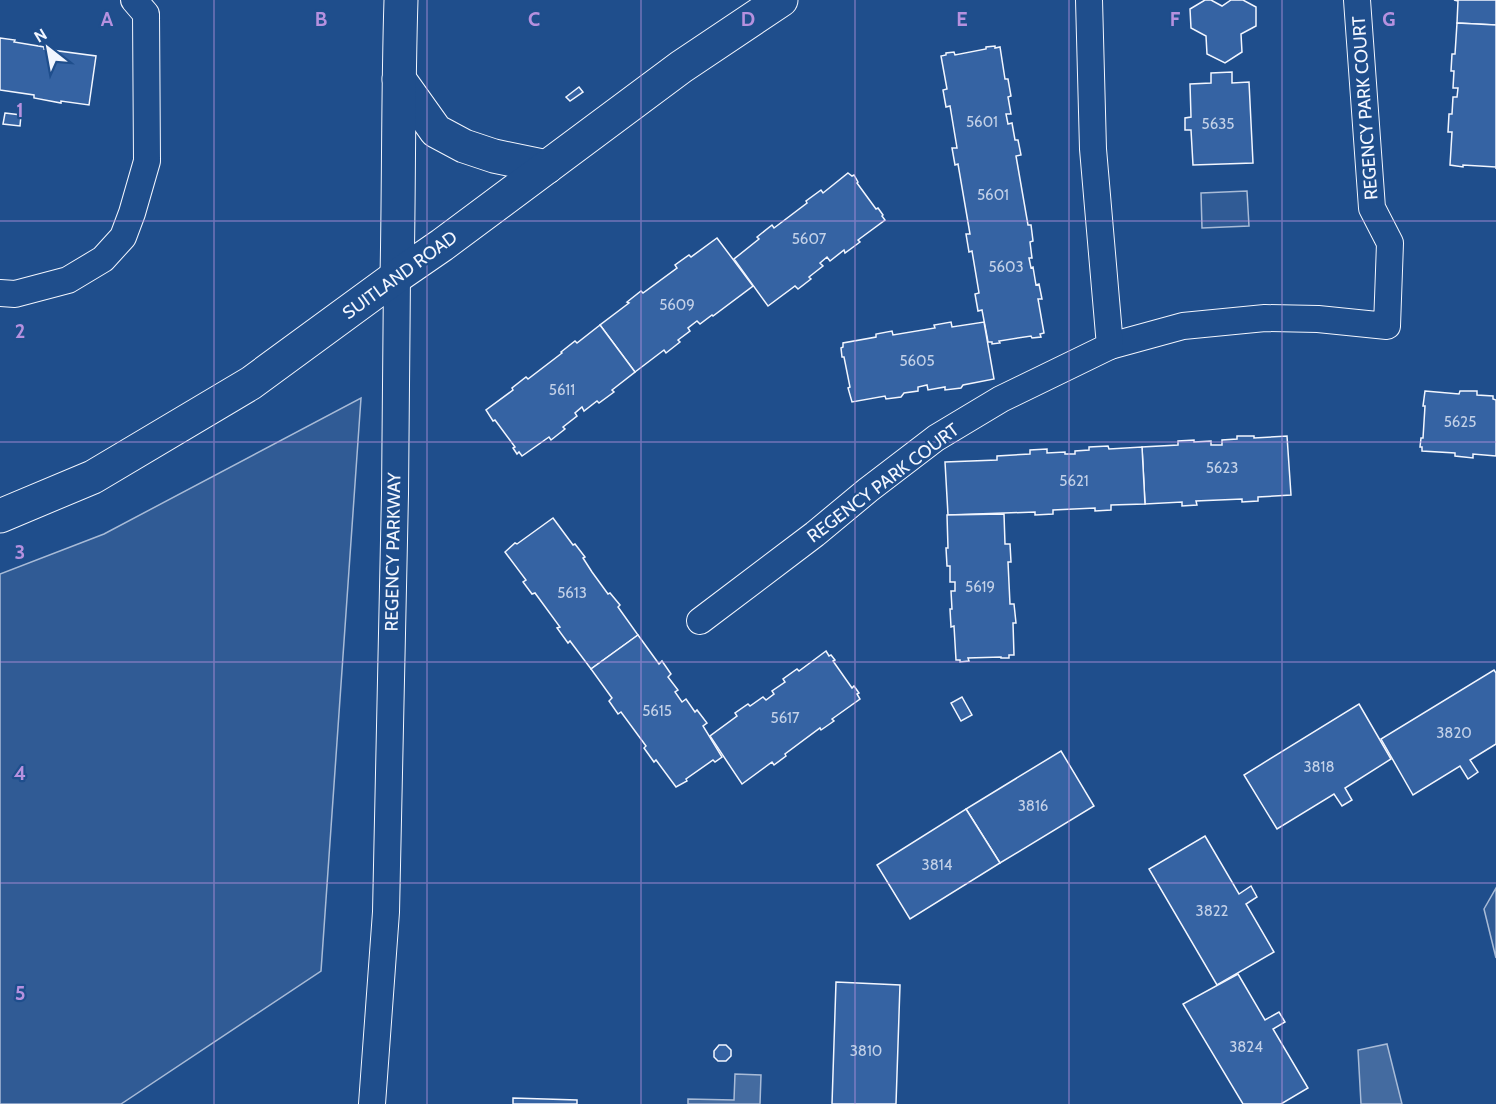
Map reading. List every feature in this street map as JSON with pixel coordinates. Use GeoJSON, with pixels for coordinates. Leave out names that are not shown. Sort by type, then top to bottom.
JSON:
{"type":"FeatureCollection","features":[{"type":"Feature","properties":{"kind":"main road","name":"REGENCY PARKWAY"},"geometry":{"type":"LineString","coordinates":[[397,276],[401,0]]}},
{"type":"Feature","properties":{"kind":"main road","name":"SUITLAND ROAD"},"geometry":{"type":"LineString","coordinates":[[0,516],[93,477],[251,383],[442,245],[681,67],[781,0]]}},
{"type":"Feature","properties":{"kind":"main road"},"geometry":{"type":"LineString","coordinates":[[399,79],[436,131],[464,146],[494,156],[547,167]]}},
{"type":"Feature","properties":{"kind":"street"},"geometry":{"type":"LineString","coordinates":[[0,293],[15,294],[68,280],[103,259],[123,237],[147,161],[146,14],[134,0]]}},
{"type":"Feature","properties":{"kind":"street"},"geometry":{"type":"LineString","coordinates":[[1089,0],[1093,148],[1110,346]]}},
{"type":"Feature","properties":{"kind":"street","name":"REGENCY PARK COURT"},"geometry":{"type":"LineString","coordinates":[[700,621],[936,438],[1001,399],[1110,346],[1183,326],[1265,318],[1318,319],[1387,326],[1390,243],[1372,208],[1357,0]]}},
{"type":"Feature","properties":{"kind":"street","name":"REGENCY PARKWAY"},"geometry":{"type":"LineString","coordinates":[[372,1104],[386,912],[397,276]]}},
{"type":"Feature","properties":{"kind":"shaded area"},"geometry":{"type":"Polygon","coordinates":[[[1247,191],[1249,226],[1202,228],[1201,193],[1247,191]]]}},
{"type":"Feature","properties":{"kind":"shaded area"},"geometry":{"type":"Polygon","coordinates":[[[361,398],[321,971],[121,1104],[0,1104],[0,574],[104,534],[361,398]]]}},
{"type":"Feature","properties":{"kind":"shaded area"},"geometry":{"type":"Polygon","coordinates":[[[1496,888],[1496,958],[1484,909],[1496,888]]]}},
{"type":"Feature","properties":{"kind":"shaded area"},"geometry":{"type":"Polygon","coordinates":[[[1387,1044],[1402,1104],[1361,1104],[1358,1050],[1387,1044]]]}},
{"type":"Feature","properties":{"kind":"shaded area"},"geometry":{"type":"Polygon","coordinates":[[[735,1074],[761,1075],[760,1104],[688,1104],[688,1099],[734,1100],[735,1074]]]}},
{"type":"Feature","properties":{"kind":"building"},"geometry":{"type":"Polygon","coordinates":[[[1205,0],[1211,0],[1222,6],[1231,0],[1243,0],[1256,7],[1256,26],[1241,34],[1242,52],[1225,63],[1207,54],[1206,36],[1191,28],[1190,9],[1205,0]]]}},
{"type":"Feature","properties":{"kind":"building"},"geometry":{"type":"Polygon","coordinates":[[[1454,0],[1496,0],[1496,25],[1457,23],[1458,1],[1454,0]]]}},
{"type":"Feature","properties":{"kind":"building"},"geometry":{"type":"Polygon","coordinates":[[[1457,23],[1496,25],[1496,167],[1450,165],[1452,132],[1448,132],[1449,114],[1452,114],[1453,97],[1457,97],[1458,88],[1453,88],[1454,71],[1451,71],[1452,54],[1455,54],[1457,23]]]}},
{"type":"Feature","properties":{"kind":"building"},"geometry":{"type":"Polygon","coordinates":[[[0,38],[44,47],[44,49],[96,56],[89,105],[61,101],[61,103],[34,98],[34,95],[0,90],[0,38]]]}},
{"type":"Feature","properties":{"kind":"building"},"geometry":{"type":"Polygon","coordinates":[[[995,46],[995,48],[1000,47],[1005,79],[1008,79],[1011,96],[1008,97],[1011,114],[1006,114],[1008,124],[1012,123],[1021,155],[1016,156],[1033,241],[1030,242],[1032,258],[1029,258],[1042,299],[1038,299],[1044,333],[1040,334],[1041,337],[1032,338],[1031,336],[992,344],[988,342],[982,310],[978,311],[975,294],[979,293],[972,251],[969,252],[966,234],[970,234],[958,164],[955,165],[952,148],[957,148],[950,106],[946,107],[943,90],[947,89],[941,56],[946,53],[954,52],[955,55],[995,46]]]}},
{"type":"Feature","properties":{"kind":"building"},"geometry":{"type":"Polygon","coordinates":[[[1232,72],[1232,83],[1249,82],[1253,163],[1193,165],[1191,130],[1185,130],[1185,118],[1191,117],[1190,84],[1211,83],[1211,73],[1232,72]]]}},
{"type":"Feature","properties":{"kind":"building"},"geometry":{"type":"Polygon","coordinates":[[[579,87],[583,92],[570,101],[566,97],[579,87]]]}},
{"type":"Feature","properties":{"kind":"building"},"geometry":{"type":"Polygon","coordinates":[[[5,113],[21,115],[20,126],[3,124],[5,113]]]}},
{"type":"Feature","properties":{"kind":"building"},"geometry":{"type":"Polygon","coordinates":[[[848,173],[854,175],[857,183],[885,220],[845,253],[844,250],[830,261],[827,257],[820,263],[823,266],[809,277],[811,279],[798,289],[795,286],[768,306],[734,259],[772,225],[774,228],[807,203],[806,201],[821,190],[823,193],[848,173]]]}},
{"type":"Feature","properties":{"kind":"building"},"geometry":{"type":"Polygon","coordinates":[[[717,238],[753,286],[713,316],[700,324],[697,321],[688,328],[690,331],[678,340],[680,342],[666,353],[664,350],[635,372],[600,325],[641,291],[643,293],[677,268],[675,265],[689,255],[691,257],[717,238]]]}},
{"type":"Feature","properties":{"kind":"building"},"geometry":{"type":"Polygon","coordinates":[[[951,322],[952,327],[984,322],[994,379],[945,390],[945,387],[928,390],[927,385],[918,387],[918,391],[904,393],[901,397],[886,399],[885,396],[852,402],[844,357],[842,357],[843,343],[876,337],[876,334],[892,331],[893,335],[935,328],[934,325],[951,322]]]}},
{"type":"Feature","properties":{"kind":"building"},"geometry":{"type":"Polygon","coordinates":[[[600,325],[635,372],[599,403],[597,401],[584,411],[582,407],[575,413],[577,416],[563,427],[565,429],[551,440],[549,437],[522,456],[519,452],[517,454],[513,448],[515,447],[486,410],[526,377],[528,379],[575,341],[577,343],[600,325]]]}},
{"type":"Feature","properties":{"kind":"building"},"geometry":{"type":"Polygon","coordinates":[[[1425,391],[1459,394],[1460,391],[1477,391],[1477,395],[1493,396],[1496,400],[1496,456],[1473,454],[1473,458],[1455,456],[1455,453],[1422,451],[1420,447],[1421,438],[1423,438],[1425,391]]]}},
{"type":"Feature","properties":{"kind":"building"},"geometry":{"type":"Polygon","coordinates":[[[1237,436],[1254,436],[1254,438],[1287,436],[1291,495],[1258,497],[1258,501],[1242,502],[1242,499],[1196,501],[1197,505],[1182,506],[1182,502],[1145,504],[1142,447],[1178,445],[1178,441],[1194,440],[1194,442],[1211,441],[1211,445],[1222,445],[1222,440],[1237,439],[1237,436]]]}},
{"type":"Feature","properties":{"kind":"building"},"geometry":{"type":"Polygon","coordinates":[[[1108,446],[1109,449],[1142,447],[1145,504],[1111,505],[1111,510],[1095,511],[1095,508],[1053,510],[1053,514],[1035,515],[1035,512],[948,515],[945,462],[997,460],[997,456],[1030,454],[1030,450],[1047,449],[1047,453],[1075,454],[1075,451],[1089,450],[1089,447],[1108,446]]]}},
{"type":"Feature","properties":{"kind":"building"},"geometry":{"type":"Polygon","coordinates":[[[1004,514],[1005,544],[1010,544],[1011,562],[1008,562],[1010,604],[1014,604],[1016,623],[1013,623],[1014,655],[1009,655],[1009,658],[968,658],[969,661],[960,662],[956,660],[954,626],[951,627],[951,591],[955,591],[955,582],[950,582],[950,566],[947,566],[947,515],[1004,514]]]}},
{"type":"Feature","properties":{"kind":"building"},"geometry":{"type":"Polygon","coordinates":[[[553,518],[585,557],[583,558],[608,594],[610,593],[620,605],[618,607],[638,635],[591,669],[570,641],[568,643],[557,628],[560,627],[535,593],[532,594],[523,582],[526,580],[505,552],[553,518]]]}},
{"type":"Feature","properties":{"kind":"building"},"geometry":{"type":"Polygon","coordinates":[[[638,635],[659,664],[662,661],[671,674],[668,677],[678,690],[675,692],[682,702],[686,699],[707,723],[703,726],[722,757],[715,762],[713,760],[676,787],[656,760],[654,762],[644,748],[646,746],[621,712],[618,714],[609,701],[612,698],[591,669],[638,635]]]}},
{"type":"Feature","properties":{"kind":"building"},"geometry":{"type":"Polygon","coordinates":[[[826,651],[835,660],[833,661],[852,688],[854,686],[859,693],[857,694],[860,699],[832,719],[834,721],[821,730],[820,728],[785,754],[786,756],[774,765],[772,762],[742,784],[710,736],[737,716],[735,713],[748,704],[750,706],[763,697],[766,700],[774,694],[772,691],[785,682],[783,679],[797,669],[799,671],[826,651]]]}},
{"type":"Feature","properties":{"kind":"building"},"geometry":{"type":"Polygon","coordinates":[[[1494,670],[1496,673],[1496,744],[1470,760],[1478,772],[1468,779],[1460,766],[1413,795],[1381,739],[1494,670]]]}},
{"type":"Feature","properties":{"kind":"building"},"geometry":{"type":"Polygon","coordinates":[[[962,697],[972,715],[961,721],[951,703],[962,697]]]}},
{"type":"Feature","properties":{"kind":"building"},"geometry":{"type":"Polygon","coordinates":[[[1359,704],[1391,759],[1345,788],[1352,800],[1342,806],[1334,794],[1277,829],[1244,775],[1359,704]]]}},
{"type":"Feature","properties":{"kind":"building"},"geometry":{"type":"Polygon","coordinates":[[[1061,751],[1094,806],[1000,863],[966,809],[1061,751]]]}},
{"type":"Feature","properties":{"kind":"building"},"geometry":{"type":"Polygon","coordinates":[[[966,809],[1000,863],[910,919],[877,865],[966,809]]]}},
{"type":"Feature","properties":{"kind":"building"},"geometry":{"type":"Polygon","coordinates":[[[1205,836],[1239,894],[1251,886],[1257,897],[1246,904],[1274,952],[1217,985],[1149,869],[1205,836]]]}},
{"type":"Feature","properties":{"kind":"building"},"geometry":{"type":"Polygon","coordinates":[[[1238,974],[1265,1020],[1279,1012],[1285,1022],[1273,1029],[1308,1088],[1281,1104],[1243,1104],[1183,1004],[1238,974]]]}},
{"type":"Feature","properties":{"kind":"building"},"geometry":{"type":"Polygon","coordinates":[[[836,982],[900,985],[896,1104],[832,1104],[836,982]]]}},
{"type":"Feature","properties":{"kind":"building"},"geometry":{"type":"Polygon","coordinates":[[[719,1045],[726,1045],[731,1050],[731,1056],[726,1061],[718,1061],[714,1057],[714,1051],[719,1045]]]}},
{"type":"Feature","properties":{"kind":"building"},"geometry":{"type":"Polygon","coordinates":[[[513,1098],[577,1100],[577,1104],[513,1104],[513,1098]]]}}]}
